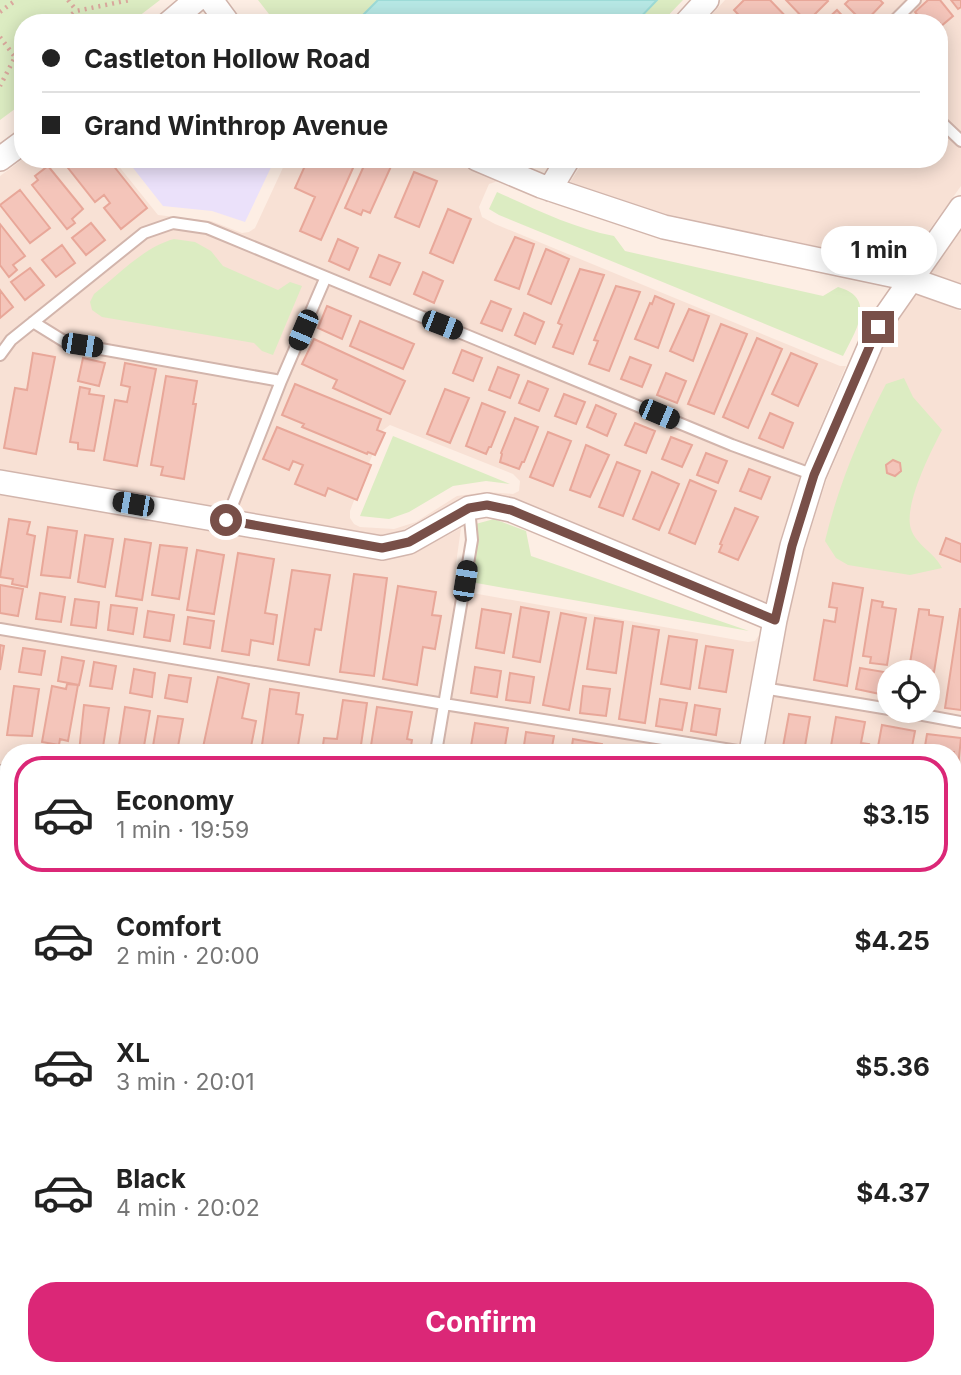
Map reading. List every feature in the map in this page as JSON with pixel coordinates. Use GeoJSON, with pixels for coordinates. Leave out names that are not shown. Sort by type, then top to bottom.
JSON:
{"type":"FeatureCollection","features":[{"type":"Feature","properties":{"kind":"street"},"geometry":{"type":"LineString","coordinates":[[180,14],[196,0]]}},
{"type":"Feature","properties":{"kind":"street"},"geometry":{"type":"LineString","coordinates":[[694,14],[707,0]]}},
{"type":"Feature","properties":{"kind":"street"},"geometry":{"type":"LineString","coordinates":[[499,168],[550,189],[664,227],[910,279],[961,297]]}},
{"type":"Feature","properties":{"kind":"street"},"geometry":{"type":"LineString","coordinates":[[550,189],[563,168]]}},
{"type":"Feature","properties":{"kind":"street"},"geometry":{"type":"LineString","coordinates":[[752,744],[775,620],[792,546],[814,475],[878,327],[961,208]]}},
{"type":"Feature","properties":{"kind":"street"},"geometry":{"type":"LineString","coordinates":[[0,482],[382,548],[409,542],[469,508],[487,505],[511,510],[775,620]]}},
{"type":"Feature","properties":{"kind":"lane"},"geometry":{"type":"LineString","coordinates":[[901,14],[915,0]]}},
{"type":"Feature","properties":{"kind":"lane"},"geometry":{"type":"LineString","coordinates":[[948,129],[961,141]]}},
{"type":"Feature","properties":{"kind":"lane"},"geometry":{"type":"LineString","coordinates":[[0,355],[11,340],[144,233],[173,223],[207,228],[732,445],[814,475]]}},
{"type":"Feature","properties":{"kind":"lane"},"geometry":{"type":"LineString","coordinates":[[226,520],[325,279]]}},
{"type":"Feature","properties":{"kind":"lane"},"geometry":{"type":"LineString","coordinates":[[33,322],[67,343],[281,381]]}},
{"type":"Feature","properties":{"kind":"lane"},"geometry":{"type":"LineString","coordinates":[[437,744],[472,540],[469,508]]}},
{"type":"Feature","properties":{"kind":"lane"},"geometry":{"type":"LineString","coordinates":[[0,629],[694,744]]}},
{"type":"Feature","properties":{"kind":"lane"},"geometry":{"type":"LineString","coordinates":[[763,688],[877,707]]}},
{"type":"Feature","properties":{"kind":"lane"},"geometry":{"type":"LineString","coordinates":[[940,718],[961,722]]}},
{"type":"Feature","properties":{"kind":"path"},"geometry":{"type":"LineString","coordinates":[[0,12],[16,0]]}},
{"type":"Feature","properties":{"kind":"path"},"geometry":{"type":"LineString","coordinates":[[68,0],[76,11]]}},
{"type":"Feature","properties":{"kind":"path"},"geometry":{"type":"LineString","coordinates":[[72,14],[130,0]]}},
{"type":"Feature","properties":{"kind":"path"},"geometry":{"type":"LineString","coordinates":[[0,37],[14,56]]}},
{"type":"Feature","properties":{"kind":"path"},"geometry":{"type":"LineString","coordinates":[[0,86],[14,59]]}},
{"type":"Feature","properties":{"kind":"shaded area"},"geometry":{"type":"Polygon","coordinates":[[[725,0],[961,0],[961,186],[904,265],[666,214],[570,182],[579,168],[948,168],[948,14],[712,14],[725,0]]]}},
{"type":"Feature","properties":{"kind":"shaded area"},"geometry":{"type":"Polygon","coordinates":[[[14,166],[14,168],[120,168],[158,215],[211,221],[242,233],[255,228],[283,168],[466,168],[498,181],[489,184],[479,207],[482,217],[495,224],[840,366],[846,366],[802,470],[780,541],[766,602],[515,499],[489,493],[462,497],[403,530],[380,535],[0,469],[0,176],[14,166]],[[390,425],[383,430],[350,511],[350,518],[360,527],[394,529],[416,522],[457,496],[487,492],[513,494],[519,491],[520,481],[513,474],[390,425]]]}},
{"type":"Feature","properties":{"kind":"shaded area"},"geometry":{"type":"Polygon","coordinates":[[[133,168],[271,168],[245,222],[212,211],[163,206],[133,168]]]}},
{"type":"Feature","properties":{"kind":"shaded area"},"geometry":{"type":"Polygon","coordinates":[[[961,231],[961,284],[931,273],[961,231]]]}},
{"type":"Feature","properties":{"kind":"shaded area"},"geometry":{"type":"Polygon","coordinates":[[[916,294],[961,311],[961,744],[765,744],[787,624],[804,551],[826,481],[889,334],[916,294]]]}},
{"type":"Feature","properties":{"kind":"shaded area"},"geometry":{"type":"Polygon","coordinates":[[[0,494],[381,561],[415,553],[461,528],[454,578],[461,591],[748,642],[755,641],[759,635],[740,744],[0,744],[0,494]]]}},
{"type":"Feature","properties":{"kind":"green space"},"geometry":{"type":"Polygon","coordinates":[[[0,0],[160,0],[142,14],[14,14],[14,110],[0,120],[0,0]]]}},
{"type":"Feature","properties":{"kind":"green space"},"geometry":{"type":"Polygon","coordinates":[[[258,0],[683,0],[670,14],[269,14],[258,0]]]}},
{"type":"Feature","properties":{"kind":"green space"},"geometry":{"type":"Polygon","coordinates":[[[497,192],[569,223],[614,236],[625,251],[823,296],[838,287],[850,292],[857,299],[860,317],[857,327],[843,356],[499,215],[489,209],[497,192]]]}},
{"type":"Feature","properties":{"kind":"green space"},"geometry":{"type":"Polygon","coordinates":[[[174,239],[195,242],[211,251],[223,266],[278,290],[290,282],[302,286],[273,355],[262,351],[254,343],[102,317],[92,310],[90,302],[94,294],[152,248],[174,239]]]}},
{"type":"Feature","properties":{"kind":"green space"},"geometry":{"type":"Polygon","coordinates":[[[904,378],[913,397],[942,430],[919,479],[910,519],[913,535],[942,568],[910,575],[848,565],[836,558],[825,541],[843,480],[876,403],[886,384],[904,378]]]}},
{"type":"Feature","properties":{"kind":"green space"},"geometry":{"type":"Polygon","coordinates":[[[393,436],[510,484],[486,481],[453,486],[409,512],[389,519],[360,516],[393,436]]]}},
{"type":"Feature","properties":{"kind":"green space"},"geometry":{"type":"Polygon","coordinates":[[[494,519],[526,531],[531,556],[749,631],[465,581],[472,525],[494,519]]]}},
{"type":"Feature","properties":{"kind":"water"},"geometry":{"type":"Polygon","coordinates":[[[378,0],[657,0],[644,14],[364,14],[378,0]]]}},
{"type":"Feature","properties":{"kind":"building"},"geometry":{"type":"Polygon","coordinates":[[[744,0],[770,0],[783,14],[738,14],[734,10],[744,0]]]}},
{"type":"Feature","properties":{"kind":"building"},"geometry":{"type":"Polygon","coordinates":[[[786,0],[828,1],[815,14],[799,14],[786,0]]]}},
{"type":"Feature","properties":{"kind":"building"},"geometry":{"type":"Polygon","coordinates":[[[849,0],[880,0],[883,3],[873,14],[855,14],[845,4],[849,0]]]}},
{"type":"Feature","properties":{"kind":"building"},"geometry":{"type":"Polygon","coordinates":[[[928,0],[940,0],[953,16],[948,20],[948,14],[915,12],[928,0]]]}},
{"type":"Feature","properties":{"kind":"building"},"geometry":{"type":"Polygon","coordinates":[[[951,0],[961,0],[961,7],[958,9],[951,0]]]}},
{"type":"Feature","properties":{"kind":"building"},"geometry":{"type":"Polygon","coordinates":[[[50,168],[83,209],[72,219],[75,223],[67,229],[32,185],[38,180],[35,176],[50,168]]]}},
{"type":"Feature","properties":{"kind":"building"},"geometry":{"type":"Polygon","coordinates":[[[68,168],[115,168],[147,208],[121,229],[104,208],[110,203],[104,195],[95,202],[68,168]]]}},
{"type":"Feature","properties":{"kind":"building"},"geometry":{"type":"Polygon","coordinates":[[[304,168],[353,168],[321,240],[300,231],[315,197],[295,188],[304,168]]]}},
{"type":"Feature","properties":{"kind":"building"},"geometry":{"type":"Polygon","coordinates":[[[363,168],[390,168],[370,213],[363,210],[361,215],[345,208],[363,168]]]}},
{"type":"Feature","properties":{"kind":"building"},"geometry":{"type":"Polygon","coordinates":[[[414,172],[437,181],[419,227],[395,217],[414,172]]]}},
{"type":"Feature","properties":{"kind":"building"},"geometry":{"type":"Polygon","coordinates":[[[20,190],[50,228],[30,243],[0,205],[20,190]]]}},
{"type":"Feature","properties":{"kind":"building"},"geometry":{"type":"Polygon","coordinates":[[[448,209],[471,219],[453,263],[430,253],[448,209]]]}},
{"type":"Feature","properties":{"kind":"building"},"geometry":{"type":"Polygon","coordinates":[[[91,223],[105,240],[86,255],[72,238],[91,223]]]}},
{"type":"Feature","properties":{"kind":"building"},"geometry":{"type":"Polygon","coordinates":[[[0,224],[25,256],[13,265],[17,270],[9,277],[0,265],[0,224]]]}},
{"type":"Feature","properties":{"kind":"building"},"geometry":{"type":"Polygon","coordinates":[[[515,237],[534,244],[519,289],[495,280],[515,237]]]}},
{"type":"Feature","properties":{"kind":"building"},"geometry":{"type":"Polygon","coordinates":[[[338,239],[358,248],[349,270],[329,261],[338,239]]]}},
{"type":"Feature","properties":{"kind":"building"},"geometry":{"type":"Polygon","coordinates":[[[62,245],[75,263],[56,277],[42,260],[62,245]]]}},
{"type":"Feature","properties":{"kind":"building"},"geometry":{"type":"Polygon","coordinates":[[[546,249],[569,259],[551,304],[528,294],[546,249]]]}},
{"type":"Feature","properties":{"kind":"building"},"geometry":{"type":"Polygon","coordinates":[[[379,255],[400,263],[390,285],[370,277],[379,255]]]}},
{"type":"Feature","properties":{"kind":"building"},"geometry":{"type":"Polygon","coordinates":[[[30,268],[44,285],[25,300],[11,282],[30,268]]]}},
{"type":"Feature","properties":{"kind":"building"},"geometry":{"type":"Polygon","coordinates":[[[580,269],[604,275],[573,354],[553,347],[562,325],[558,323],[580,269]]]}},
{"type":"Feature","properties":{"kind":"building"},"geometry":{"type":"Polygon","coordinates":[[[423,272],[443,281],[434,303],[414,294],[423,272]]]}},
{"type":"Feature","properties":{"kind":"building"},"geometry":{"type":"Polygon","coordinates":[[[616,286],[640,292],[609,371],[589,364],[598,341],[594,340],[616,286]]]}},
{"type":"Feature","properties":{"kind":"building"},"geometry":{"type":"Polygon","coordinates":[[[0,290],[13,307],[0,318],[0,290]]]}},
{"type":"Feature","properties":{"kind":"building"},"geometry":{"type":"Polygon","coordinates":[[[655,296],[674,304],[658,348],[635,339],[655,296]]]}},
{"type":"Feature","properties":{"kind":"building"},"geometry":{"type":"Polygon","coordinates":[[[491,301],[511,309],[502,331],[481,323],[491,301]]]}},
{"type":"Feature","properties":{"kind":"building"},"geometry":{"type":"Polygon","coordinates":[[[327,306],[351,316],[342,339],[318,328],[327,306]]]}},
{"type":"Feature","properties":{"kind":"building"},"geometry":{"type":"Polygon","coordinates":[[[689,309],[709,316],[693,361],[670,351],[689,309]]]}},
{"type":"Feature","properties":{"kind":"building"},"geometry":{"type":"Polygon","coordinates":[[[524,313],[544,322],[535,344],[515,335],[524,313]]]}},
{"type":"Feature","properties":{"kind":"building"},"geometry":{"type":"Polygon","coordinates":[[[360,321],[414,344],[403,369],[350,346],[360,321]]]}},
{"type":"Feature","properties":{"kind":"building"},"geometry":{"type":"Polygon","coordinates":[[[721,324],[747,334],[714,414],[688,404],[721,324]]]}},
{"type":"Feature","properties":{"kind":"building"},"geometry":{"type":"Polygon","coordinates":[[[757,338],[782,349],[748,428],[723,417],[757,338]]]}},
{"type":"Feature","properties":{"kind":"building"},"geometry":{"type":"Polygon","coordinates":[[[314,339],[405,381],[390,414],[333,388],[337,380],[302,364],[314,339]]]}},
{"type":"Feature","properties":{"kind":"building"},"geometry":{"type":"Polygon","coordinates":[[[462,350],[482,358],[473,381],[453,373],[462,350]]]}},
{"type":"Feature","properties":{"kind":"building"},"geometry":{"type":"Polygon","coordinates":[[[33,353],[55,357],[36,454],[4,448],[15,388],[27,390],[33,353]]]}},
{"type":"Feature","properties":{"kind":"building"},"geometry":{"type":"Polygon","coordinates":[[[791,353],[817,364],[798,406],[772,394],[791,353]]]}},
{"type":"Feature","properties":{"kind":"building"},"geometry":{"type":"Polygon","coordinates":[[[630,357],[651,365],[642,387],[621,379],[630,357]]]}},
{"type":"Feature","properties":{"kind":"building"},"geometry":{"type":"Polygon","coordinates":[[[83,358],[105,363],[99,386],[78,381],[83,358]]]}},
{"type":"Feature","properties":{"kind":"building"},"geometry":{"type":"Polygon","coordinates":[[[125,363],[156,369],[137,466],[104,460],[115,400],[127,402],[130,387],[121,385],[125,363]]]}},
{"type":"Feature","properties":{"kind":"building"},"geometry":{"type":"Polygon","coordinates":[[[498,367],[519,375],[510,398],[489,390],[498,367]]]}},
{"type":"Feature","properties":{"kind":"building"},"geometry":{"type":"Polygon","coordinates":[[[666,373],[686,381],[677,403],[657,395],[666,373]]]}},
{"type":"Feature","properties":{"kind":"building"},"geometry":{"type":"Polygon","coordinates":[[[166,376],[197,381],[184,479],[161,475],[163,467],[151,465],[166,376]]]}},
{"type":"Feature","properties":{"kind":"building"},"geometry":{"type":"Polygon","coordinates":[[[528,381],[548,389],[539,411],[519,403],[528,381]]]}},
{"type":"Feature","properties":{"kind":"building"},"geometry":{"type":"Polygon","coordinates":[[[295,384],[381,419],[377,430],[385,433],[375,455],[302,427],[304,424],[282,415],[295,384]]]}},
{"type":"Feature","properties":{"kind":"building"},"geometry":{"type":"Polygon","coordinates":[[[80,387],[90,389],[89,394],[104,396],[94,451],[78,449],[78,443],[70,442],[80,387]]]}},
{"type":"Feature","properties":{"kind":"building"},"geometry":{"type":"Polygon","coordinates":[[[445,389],[469,398],[450,443],[427,434],[445,389]]]}},
{"type":"Feature","properties":{"kind":"building"},"geometry":{"type":"Polygon","coordinates":[[[564,394],[585,402],[576,424],[555,416],[564,394]]]}},
{"type":"Feature","properties":{"kind":"building"},"geometry":{"type":"Polygon","coordinates":[[[482,403],[505,412],[486,454],[466,446],[482,403]]]}},
{"type":"Feature","properties":{"kind":"building"},"geometry":{"type":"Polygon","coordinates":[[[596,405],[616,414],[607,436],[587,427],[596,405]]]}},
{"type":"Feature","properties":{"kind":"building"},"geometry":{"type":"Polygon","coordinates":[[[770,413],[793,423],[783,448],[759,438],[770,413]]]}},
{"type":"Feature","properties":{"kind":"building"},"geometry":{"type":"Polygon","coordinates":[[[515,418],[538,427],[519,469],[500,462],[515,418]]]}},
{"type":"Feature","properties":{"kind":"building"},"geometry":{"type":"Polygon","coordinates":[[[635,423],[655,431],[646,453],[625,445],[635,423]]]}},
{"type":"Feature","properties":{"kind":"building"},"geometry":{"type":"Polygon","coordinates":[[[277,427],[371,465],[357,500],[328,488],[325,496],[295,484],[303,465],[293,461],[289,470],[263,459],[277,427]]]}},
{"type":"Feature","properties":{"kind":"building"},"geometry":{"type":"Polygon","coordinates":[[[548,432],[571,441],[553,486],[530,477],[548,432]]]}},
{"type":"Feature","properties":{"kind":"building"},"geometry":{"type":"Polygon","coordinates":[[[671,437],[692,445],[682,467],[662,459],[671,437]]]}},
{"type":"Feature","properties":{"kind":"building"},"geometry":{"type":"Polygon","coordinates":[[[586,445],[609,455],[590,497],[570,490],[586,445]]]}},
{"type":"Feature","properties":{"kind":"building"},"geometry":{"type":"Polygon","coordinates":[[[706,453],[727,461],[718,483],[697,475],[706,453]]]}},
{"type":"Feature","properties":{"kind":"building"},"geometry":{"type":"Polygon","coordinates":[[[893,460],[900,463],[901,471],[895,476],[887,473],[886,465],[893,460]]]}},
{"type":"Feature","properties":{"kind":"building"},"geometry":{"type":"Polygon","coordinates":[[[617,462],[640,471],[623,516],[599,507],[617,462]]]}},
{"type":"Feature","properties":{"kind":"building"},"geometry":{"type":"Polygon","coordinates":[[[749,469],[770,477],[761,499],[740,491],[749,469]]]}},
{"type":"Feature","properties":{"kind":"building"},"geometry":{"type":"Polygon","coordinates":[[[652,472],[679,484],[659,530],[633,519],[652,472]]]}},
{"type":"Feature","properties":{"kind":"building"},"geometry":{"type":"Polygon","coordinates":[[[690,480],[716,491],[695,544],[669,533],[690,480]]]}},
{"type":"Feature","properties":{"kind":"building"},"geometry":{"type":"Polygon","coordinates":[[[735,508],[758,517],[738,560],[719,552],[735,508]]]}},
{"type":"Feature","properties":{"kind":"building"},"geometry":{"type":"Polygon","coordinates":[[[9,519],[30,522],[27,534],[35,536],[27,587],[12,584],[13,579],[0,577],[9,519]]]}},
{"type":"Feature","properties":{"kind":"building"},"geometry":{"type":"Polygon","coordinates":[[[48,527],[77,531],[70,578],[41,575],[48,527]]]}},
{"type":"Feature","properties":{"kind":"building"},"geometry":{"type":"Polygon","coordinates":[[[85,535],[113,539],[105,587],[78,582],[85,535]]]}},
{"type":"Feature","properties":{"kind":"building"},"geometry":{"type":"Polygon","coordinates":[[[946,538],[961,544],[961,562],[940,554],[946,538]]]}},
{"type":"Feature","properties":{"kind":"building"},"geometry":{"type":"Polygon","coordinates":[[[125,539],[151,543],[142,600],[116,596],[125,539]]]}},
{"type":"Feature","properties":{"kind":"building"},"geometry":{"type":"Polygon","coordinates":[[[160,545],[187,548],[179,599],[152,595],[160,545]]]}},
{"type":"Feature","properties":{"kind":"building"},"geometry":{"type":"Polygon","coordinates":[[[197,550],[224,555],[214,614],[187,610],[197,550]]]}},
{"type":"Feature","properties":{"kind":"building"},"geometry":{"type":"Polygon","coordinates":[[[238,553],[274,559],[265,613],[277,615],[273,644],[251,640],[249,655],[222,651],[238,553]]]}},
{"type":"Feature","properties":{"kind":"building"},"geometry":{"type":"Polygon","coordinates":[[[292,570],[330,575],[321,630],[315,629],[309,665],[278,660],[292,570]]]}},
{"type":"Feature","properties":{"kind":"building"},"geometry":{"type":"Polygon","coordinates":[[[354,574],[387,578],[374,676],[340,672],[354,574]]]}},
{"type":"Feature","properties":{"kind":"building"},"geometry":{"type":"Polygon","coordinates":[[[833,583],[863,588],[847,686],[814,680],[824,620],[835,622],[837,608],[829,607],[833,583]]]}},
{"type":"Feature","properties":{"kind":"building"},"geometry":{"type":"Polygon","coordinates":[[[0,585],[23,589],[18,616],[0,613],[0,585]]]}},
{"type":"Feature","properties":{"kind":"building"},"geometry":{"type":"Polygon","coordinates":[[[398,586],[436,592],[432,615],[441,616],[435,649],[423,647],[417,685],[383,679],[398,586]]]}},
{"type":"Feature","properties":{"kind":"building"},"geometry":{"type":"Polygon","coordinates":[[[40,593],[65,597],[61,622],[36,619],[40,593]]]}},
{"type":"Feature","properties":{"kind":"building"},"geometry":{"type":"Polygon","coordinates":[[[75,599],[99,602],[96,628],[71,625],[75,599]]]}},
{"type":"Feature","properties":{"kind":"building"},"geometry":{"type":"Polygon","coordinates":[[[872,600],[883,602],[882,607],[896,609],[888,660],[870,663],[871,657],[863,656],[872,600]]]}},
{"type":"Feature","properties":{"kind":"building"},"geometry":{"type":"Polygon","coordinates":[[[111,605],[137,608],[133,634],[108,630],[111,605]]]}},
{"type":"Feature","properties":{"kind":"building"},"geometry":{"type":"Polygon","coordinates":[[[521,607],[549,612],[540,662],[513,657],[521,607]]]}},
{"type":"Feature","properties":{"kind":"building"},"geometry":{"type":"Polygon","coordinates":[[[482,609],[511,614],[504,653],[476,648],[482,609]]]}},
{"type":"Feature","properties":{"kind":"building"},"geometry":{"type":"Polygon","coordinates":[[[919,609],[929,610],[929,615],[943,617],[936,660],[910,660],[919,609]]]}},
{"type":"Feature","properties":{"kind":"building"},"geometry":{"type":"Polygon","coordinates":[[[961,609],[961,710],[945,708],[961,609]]]}},
{"type":"Feature","properties":{"kind":"building"},"geometry":{"type":"Polygon","coordinates":[[[148,611],[174,615],[170,641],[144,637],[148,611]]]}},
{"type":"Feature","properties":{"kind":"building"},"geometry":{"type":"Polygon","coordinates":[[[561,613],[586,618],[569,710],[543,705],[561,613]]]}},
{"type":"Feature","properties":{"kind":"building"},"geometry":{"type":"Polygon","coordinates":[[[188,617],[214,621],[210,648],[184,644],[188,617]]]}},
{"type":"Feature","properties":{"kind":"building"},"geometry":{"type":"Polygon","coordinates":[[[595,618],[623,622],[616,673],[587,669],[595,618]]]}},
{"type":"Feature","properties":{"kind":"building"},"geometry":{"type":"Polygon","coordinates":[[[633,626],[659,630],[645,723],[619,719],[633,626]]]}},
{"type":"Feature","properties":{"kind":"building"},"geometry":{"type":"Polygon","coordinates":[[[669,636],[697,640],[690,689],[661,684],[669,636]]]}},
{"type":"Feature","properties":{"kind":"building"},"geometry":{"type":"Polygon","coordinates":[[[0,645],[4,646],[0,670],[0,645]]]}},
{"type":"Feature","properties":{"kind":"building"},"geometry":{"type":"Polygon","coordinates":[[[706,646],[733,650],[726,692],[699,688],[706,646]]]}},
{"type":"Feature","properties":{"kind":"building"},"geometry":{"type":"Polygon","coordinates":[[[23,648],[45,651],[41,675],[19,672],[23,648]]]}},
{"type":"Feature","properties":{"kind":"building"},"geometry":{"type":"Polygon","coordinates":[[[62,657],[84,661],[79,685],[58,681],[62,657]]]}},
{"type":"Feature","properties":{"kind":"building"},"geometry":{"type":"Polygon","coordinates":[[[94,662],[116,666],[112,689],[90,686],[94,662]]]}},
{"type":"Feature","properties":{"kind":"building"},"geometry":{"type":"Polygon","coordinates":[[[475,667],[501,671],[497,697],[471,693],[475,667]]]}},
{"type":"Feature","properties":{"kind":"building"},"geometry":{"type":"Polygon","coordinates":[[[860,668],[877,671],[877,693],[856,689],[860,668]]]}},
{"type":"Feature","properties":{"kind":"building"},"geometry":{"type":"Polygon","coordinates":[[[134,669],[155,673],[152,697],[130,693],[134,669]]]}},
{"type":"Feature","properties":{"kind":"building"},"geometry":{"type":"Polygon","coordinates":[[[510,673],[534,677],[530,703],[506,700],[510,673]]]}},
{"type":"Feature","properties":{"kind":"building"},"geometry":{"type":"Polygon","coordinates":[[[169,675],[191,678],[187,702],[165,698],[169,675]]]}},
{"type":"Feature","properties":{"kind":"building"},"geometry":{"type":"Polygon","coordinates":[[[218,677],[249,684],[242,718],[256,721],[252,744],[204,744],[218,677]]]}},
{"type":"Feature","properties":{"kind":"building"},"geometry":{"type":"Polygon","coordinates":[[[67,684],[78,685],[68,741],[60,739],[59,744],[42,742],[52,686],[66,689],[67,684]]]}},
{"type":"Feature","properties":{"kind":"building"},"geometry":{"type":"Polygon","coordinates":[[[14,686],[39,689],[32,736],[7,735],[14,686]]]}},
{"type":"Feature","properties":{"kind":"building"},"geometry":{"type":"Polygon","coordinates":[[[583,686],[610,689],[606,716],[580,713],[583,686]]]}},
{"type":"Feature","properties":{"kind":"building"},"geometry":{"type":"Polygon","coordinates":[[[270,689],[299,693],[296,714],[303,715],[298,744],[262,744],[270,689]]]}},
{"type":"Feature","properties":{"kind":"building"},"geometry":{"type":"Polygon","coordinates":[[[660,699],[687,703],[682,730],[656,726],[660,699]]]}},
{"type":"Feature","properties":{"kind":"building"},"geometry":{"type":"Polygon","coordinates":[[[343,700],[367,703],[361,744],[323,744],[324,738],[337,739],[343,700]]]}},
{"type":"Feature","properties":{"kind":"building"},"geometry":{"type":"Polygon","coordinates":[[[84,705],[109,708],[103,744],[80,744],[84,705]]]}},
{"type":"Feature","properties":{"kind":"building"},"geometry":{"type":"Polygon","coordinates":[[[695,705],[720,709],[716,735],[691,731],[695,705]]]}},
{"type":"Feature","properties":{"kind":"building"},"geometry":{"type":"Polygon","coordinates":[[[125,707],[150,711],[144,744],[119,744],[125,707]]]}},
{"type":"Feature","properties":{"kind":"building"},"geometry":{"type":"Polygon","coordinates":[[[377,707],[412,712],[407,739],[412,740],[411,744],[371,744],[377,707]]]}},
{"type":"Feature","properties":{"kind":"building"},"geometry":{"type":"Polygon","coordinates":[[[789,714],[810,717],[805,744],[783,744],[789,714]]]}},
{"type":"Feature","properties":{"kind":"building"},"geometry":{"type":"Polygon","coordinates":[[[158,716],[183,719],[178,744],[153,744],[158,716]]]}},
{"type":"Feature","properties":{"kind":"building"},"geometry":{"type":"Polygon","coordinates":[[[836,717],[865,722],[861,743],[869,744],[831,744],[836,717]]]}},
{"type":"Feature","properties":{"kind":"building"},"geometry":{"type":"Polygon","coordinates":[[[475,723],[508,728],[505,744],[471,744],[475,723]]]}},
{"type":"Feature","properties":{"kind":"building"},"geometry":{"type":"Polygon","coordinates":[[[882,725],[915,731],[913,744],[878,744],[882,725]]]}},
{"type":"Feature","properties":{"kind":"building"},"geometry":{"type":"Polygon","coordinates":[[[526,732],[554,736],[552,744],[524,744],[526,732]]]}},
{"type":"Feature","properties":{"kind":"building"},"geometry":{"type":"Polygon","coordinates":[[[927,734],[961,738],[960,744],[925,744],[927,734]]]}},
{"type":"Feature","properties":{"kind":"building"},"geometry":{"type":"Polygon","coordinates":[[[573,739],[602,744],[572,744],[573,739]]]}},
{"type":"Feature","properties":{"kind":"route"},"geometry":{"type":"LineString","coordinates":[[226,520],[382,548],[409,542],[469,508],[487,505],[511,510],[775,620],[792,546],[814,475],[878,327]]}}]}
